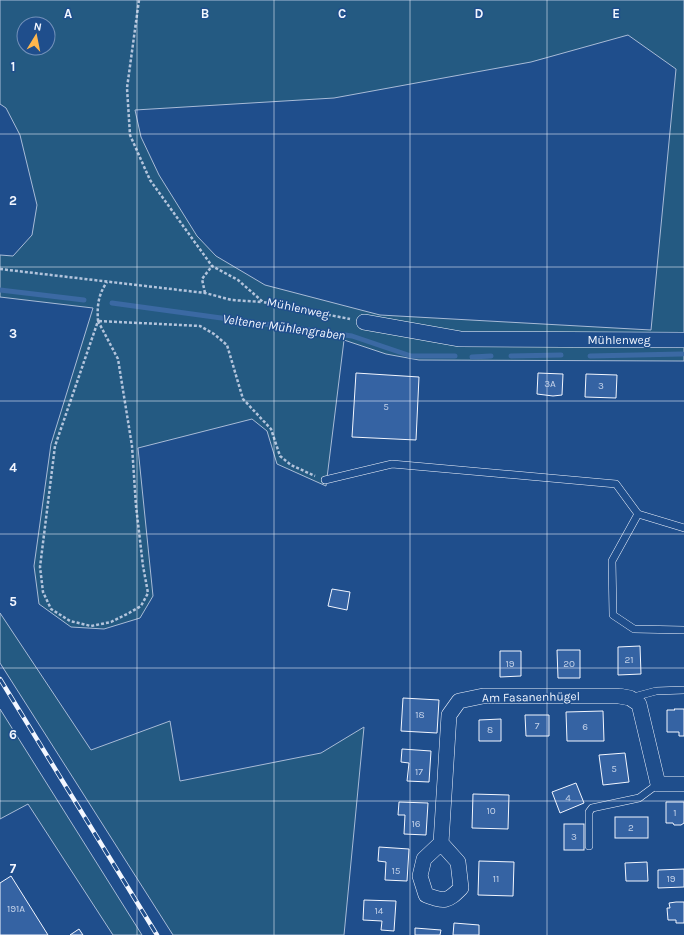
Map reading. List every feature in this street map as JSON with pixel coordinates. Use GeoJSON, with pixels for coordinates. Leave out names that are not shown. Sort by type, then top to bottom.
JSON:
{"type":"FeatureCollection","features":[{"type":"Feature","properties":{"kind":"street","name":"Mühlenweg"},"geometry":{"type":"LineString","coordinates":[[364,322],[460,339],[684,340]]}},
{"type":"Feature","properties":{"kind":"street","name":"Am Fasanenhügel"},"geometry":{"type":"LineString","coordinates":[[441,843],[449,715],[459,701],[483,696],[619,696],[630,698]]}},
{"type":"Feature","properties":{"kind":"street"},"geometry":{"type":"LineString","coordinates":[[630,698],[639,704],[658,784],[684,784]]}},
{"type":"Feature","properties":{"kind":"lane"},"geometry":{"type":"LineString","coordinates":[[325,480],[392,464],[616,484],[638,514],[684,528]]}},
{"type":"Feature","properties":{"kind":"lane"},"geometry":{"type":"LineString","coordinates":[[638,514],[612,561],[613,614],[634,629],[684,630]]}},
{"type":"Feature","properties":{"kind":"lane"},"geometry":{"type":"LineString","coordinates":[[630,698],[656,691],[684,690]]}},
{"type":"Feature","properties":{"kind":"lane"},"geometry":{"type":"LineString","coordinates":[[589,846],[589,812],[592,808],[639,798],[658,784]]}},
{"type":"Feature","properties":{"kind":"path","name":"Mühlenweg"},"geometry":{"type":"LineString","coordinates":[[139,0],[127,88],[130,135],[150,180],[212,266],[238,280],[263,302],[364,322]]}},
{"type":"Feature","properties":{"kind":"path"},"geometry":{"type":"LineString","coordinates":[[204,293],[202,279],[212,266]]}},
{"type":"Feature","properties":{"kind":"path"},"geometry":{"type":"LineString","coordinates":[[0,269],[204,293],[232,300],[263,302]]}},
{"type":"Feature","properties":{"kind":"path"},"geometry":{"type":"LineString","coordinates":[[98,321],[118,359],[132,446],[136,514],[148,593],[141,606],[110,622],[91,626],[70,621],[51,609],[43,592],[40,567],[55,446],[98,321],[98,300],[101,290],[107,282]]}},
{"type":"Feature","properties":{"kind":"path"},"geometry":{"type":"LineString","coordinates":[[98,321],[200,326],[214,334],[227,345],[243,399],[271,429],[280,456],[291,465],[325,480]]}},
{"type":"Feature","properties":{"kind":"shaded area"},"geometry":{"type":"Polygon","coordinates":[[[0,0],[684,0],[684,361],[419,360],[386,354],[344,340],[326,486],[277,464],[267,431],[252,419],[138,448],[153,596],[140,618],[104,629],[71,627],[39,604],[34,566],[51,444],[93,308],[0,297],[0,255],[13,256],[32,235],[37,205],[20,135],[6,108],[0,104],[0,0]],[[628,35],[531,62],[334,98],[135,110],[141,137],[159,175],[197,236],[216,256],[265,285],[380,315],[651,330],[676,69],[628,35]]]}},
{"type":"Feature","properties":{"kind":"shaded area"},"geometry":{"type":"Polygon","coordinates":[[[0,613],[91,750],[170,721],[180,781],[321,753],[364,727],[344,935],[173,935],[0,663],[0,613]]]}},
{"type":"Feature","properties":{"kind":"shaded area"},"geometry":{"type":"Polygon","coordinates":[[[0,709],[142,935],[113,935],[28,804],[0,819],[0,709]]]}},
{"type":"Feature","properties":{"kind":"building"},"geometry":{"type":"Polygon","coordinates":[[[356,373],[419,377],[416,440],[352,437],[356,373]]]}},
{"type":"Feature","properties":{"kind":"building"},"geometry":{"type":"Polygon","coordinates":[[[538,373],[563,374],[562,395],[553,396],[537,394],[538,373]]]}},
{"type":"Feature","properties":{"kind":"building"},"geometry":{"type":"Polygon","coordinates":[[[586,374],[617,375],[616,398],[585,397],[586,374]]]}},
{"type":"Feature","properties":{"kind":"building"},"geometry":{"type":"Polygon","coordinates":[[[332,589],[350,592],[347,610],[328,606],[332,589]]]}},
{"type":"Feature","properties":{"kind":"building"},"geometry":{"type":"Polygon","coordinates":[[[640,646],[641,674],[618,675],[618,647],[640,646]]]}},
{"type":"Feature","properties":{"kind":"building"},"geometry":{"type":"Polygon","coordinates":[[[557,650],[580,650],[580,678],[558,678],[557,650]]]}},
{"type":"Feature","properties":{"kind":"building"},"geometry":{"type":"Polygon","coordinates":[[[500,651],[521,651],[521,676],[500,677],[500,651]]]}},
{"type":"Feature","properties":{"kind":"building"},"geometry":{"type":"Polygon","coordinates":[[[403,698],[439,700],[437,733],[401,731],[403,698]]]}},
{"type":"Feature","properties":{"kind":"building"},"geometry":{"type":"Polygon","coordinates":[[[674,709],[684,709],[684,736],[679,736],[679,732],[667,732],[667,710],[675,710],[674,709]]]}},
{"type":"Feature","properties":{"kind":"building"},"geometry":{"type":"Polygon","coordinates":[[[603,711],[604,741],[567,741],[566,712],[603,711]]]}},
{"type":"Feature","properties":{"kind":"building"},"geometry":{"type":"Polygon","coordinates":[[[525,715],[549,715],[549,736],[526,736],[525,715]]]}},
{"type":"Feature","properties":{"kind":"building"},"geometry":{"type":"Polygon","coordinates":[[[501,719],[501,741],[479,741],[479,720],[501,719]]]}},
{"type":"Feature","properties":{"kind":"building"},"geometry":{"type":"Polygon","coordinates":[[[402,749],[431,751],[429,782],[407,781],[409,763],[401,762],[402,749]]]}},
{"type":"Feature","properties":{"kind":"building"},"geometry":{"type":"Polygon","coordinates":[[[625,753],[629,782],[603,785],[599,755],[625,753]]]}},
{"type":"Feature","properties":{"kind":"building"},"geometry":{"type":"Polygon","coordinates":[[[576,783],[584,803],[560,813],[552,792],[576,783]]]}},
{"type":"Feature","properties":{"kind":"building"},"geometry":{"type":"Polygon","coordinates":[[[473,794],[509,795],[508,829],[472,828],[473,794]]]}},
{"type":"Feature","properties":{"kind":"building"},"geometry":{"type":"Polygon","coordinates":[[[399,802],[428,803],[426,835],[404,834],[405,815],[398,815],[399,802]]]}},
{"type":"Feature","properties":{"kind":"building"},"geometry":{"type":"Polygon","coordinates":[[[666,802],[684,802],[684,823],[681,825],[674,825],[673,823],[666,823],[666,802]]]}},
{"type":"Feature","properties":{"kind":"building"},"geometry":{"type":"Polygon","coordinates":[[[615,817],[648,817],[648,838],[615,838],[615,817]]]}},
{"type":"Feature","properties":{"kind":"building"},"geometry":{"type":"Polygon","coordinates":[[[564,824],[584,824],[584,850],[564,850],[564,824]]]}},
{"type":"Feature","properties":{"kind":"building"},"geometry":{"type":"Polygon","coordinates":[[[379,847],[409,849],[407,881],[385,880],[386,862],[378,861],[379,847]]]}},
{"type":"Feature","properties":{"kind":"building"},"geometry":{"type":"Polygon","coordinates":[[[479,861],[514,862],[513,896],[478,895],[479,861]]]}},
{"type":"Feature","properties":{"kind":"building"},"geometry":{"type":"Polygon","coordinates":[[[647,862],[648,881],[626,881],[625,863],[647,862]]]}},
{"type":"Feature","properties":{"kind":"building"},"geometry":{"type":"Polygon","coordinates":[[[684,869],[684,887],[658,888],[658,870],[684,869]]]}},
{"type":"Feature","properties":{"kind":"building"},"geometry":{"type":"Polygon","coordinates":[[[11,876],[48,935],[0,935],[0,883],[11,876]]]}},
{"type":"Feature","properties":{"kind":"building"},"geometry":{"type":"Polygon","coordinates":[[[364,900],[396,901],[394,931],[381,930],[382,921],[363,920],[364,900]]]}},
{"type":"Feature","properties":{"kind":"building"},"geometry":{"type":"Polygon","coordinates":[[[684,902],[684,923],[676,923],[676,920],[668,920],[667,908],[670,908],[669,903],[684,902]]]}},
{"type":"Feature","properties":{"kind":"building"},"geometry":{"type":"Polygon","coordinates":[[[454,923],[479,925],[479,935],[453,935],[454,923]]]}},
{"type":"Feature","properties":{"kind":"building"},"geometry":{"type":"Polygon","coordinates":[[[415,928],[441,930],[440,935],[415,935],[415,928]]]}},
{"type":"Feature","properties":{"kind":"building"},"geometry":{"type":"Polygon","coordinates":[[[79,929],[83,935],[70,935],[79,929]]]}},
{"type":"Feature","properties":{"kind":"waterway","name":"Veltener Mühlengraben"},"geometry":{"type":"LineString","coordinates":[[0,290],[84,300]]}},
{"type":"Feature","properties":{"kind":"waterway","name":"Veltener Mühlengraben"},"geometry":{"type":"LineString","coordinates":[[112,303],[352,336],[411,356],[455,356]]}},
{"type":"Feature","properties":{"kind":"waterway","name":"Veltener Mühlengraben"},"geometry":{"type":"LineString","coordinates":[[590,356],[682,354]]}},
{"type":"Feature","properties":{"kind":"waterway","name":"Veltener Mühlengraben"},"geometry":{"type":"LineString","coordinates":[[511,356],[561,355]]}},
{"type":"Feature","properties":{"kind":"waterway","name":"Veltener Mühlengraben"},"geometry":{"type":"LineString","coordinates":[[472,357],[491,356]]}},
{"type":"Feature","properties":{"kind":"railway"},"geometry":{"type":"LineString","coordinates":[[0,679],[157,935]]}}]}
